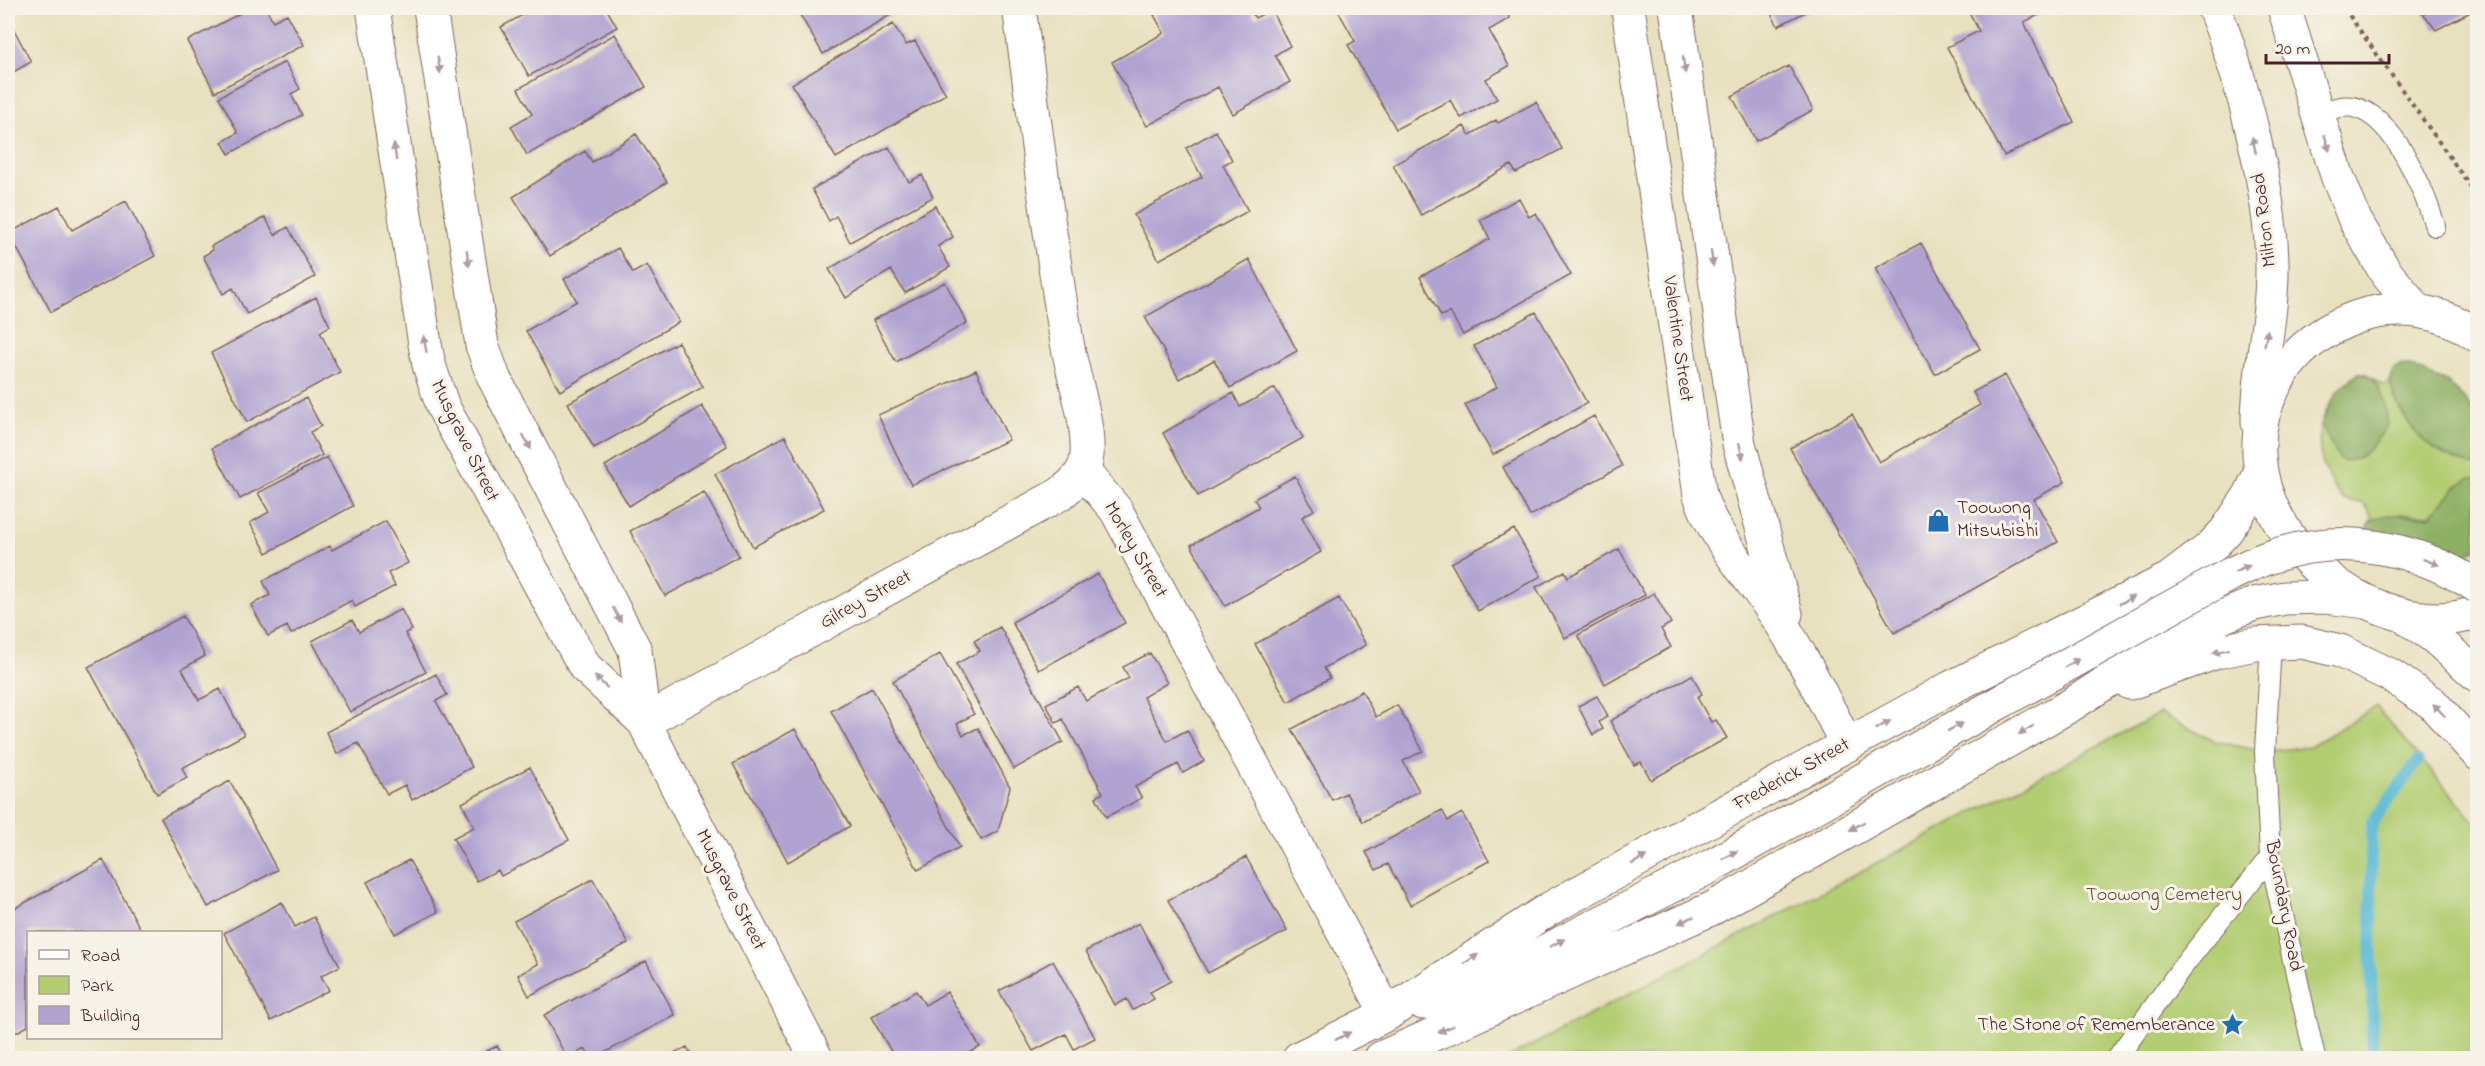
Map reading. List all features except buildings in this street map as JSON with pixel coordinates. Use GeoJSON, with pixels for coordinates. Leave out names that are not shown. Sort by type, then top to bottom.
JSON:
{"type":"FeatureCollection","features":[{"type":"Feature","properties":{"kind":"main road","name":"Musgrave Street"},"geometry":{"type":"LineString","coordinates":[[373,8],[425,344],[429,365],[443,407],[585,667],[644,722]]}},
{"type":"Feature","properties":{"kind":"main road","name":"Musgrave Street"},"geometry":{"type":"LineString","coordinates":[[430,8],[482,345],[494,378],[635,650],[644,722],[816,1059]]}},
{"type":"Feature","properties":{"kind":"main road"},"geometry":{"type":"LineString","coordinates":[[1019,8],[1067,344],[1086,438],[1087,457],[1083,471]]}},
{"type":"Feature","properties":{"kind":"main road","name":"Valentine Street"},"geometry":{"type":"LineString","coordinates":[[1628,8],[1700,495],[1718,533],[1794,645],[1847,745]]}},
{"type":"Feature","properties":{"kind":"main road","name":"Valentine Street"},"geometry":{"type":"LineString","coordinates":[[1676,8],[1739,444],[1794,645]]}},
{"type":"Feature","properties":{"kind":"main road","name":"Milton Road"},"geometry":{"type":"LineString","coordinates":[[2214,8],[2222,28],[2251,131],[2270,227],[2272,265],[2268,327],[2259,390],[2258,438]]}},
{"type":"Feature","properties":{"kind":"main road"},"geometry":{"type":"LineString","coordinates":[[2284,8],[2337,175],[2355,220],[2386,273],[2418,311]]}},
{"type":"Feature","properties":{"kind":"main road"},"geometry":{"type":"LineString","coordinates":[[2478,336],[2449,319],[2418,311],[2401,310],[2367,314],[2331,328],[2305,346],[2286,368],[2271,393],[2258,438],[2261,471],[2274,510],[2303,555],[2331,580],[2367,602],[2402,615],[2434,637],[2478,676]]}},
{"type":"Feature","properties":{"kind":"main road","name":"Gilrey Street"},"geometry":{"type":"LineString","coordinates":[[644,722],[1060,494],[1083,471]]}},
{"type":"Feature","properties":{"kind":"main road","name":"Morley Street"},"geometry":{"type":"LineString","coordinates":[[1083,471],[1116,510],[1387,1014]]}},
{"type":"Feature","properties":{"kind":"main road","name":"Frederick Street"},"geometry":{"type":"LineString","coordinates":[[1299,1059],[1387,1014],[1549,909],[1950,688],[2169,579],[2210,548],[2226,531],[2241,509],[2261,471]]}},
{"type":"Feature","properties":{"kind":"main road"},"geometry":{"type":"LineString","coordinates":[[1387,1014],[1476,987],[1711,866],[2231,573],[2270,557],[2312,546],[2344,544],[2381,546],[2446,568],[2478,586]]}},
{"type":"Feature","properties":{"kind":"main road"},"geometry":{"type":"LineString","coordinates":[[1381,1059],[1713,908],[2077,701],[2162,646],[2233,611],[2285,598],[2326,597],[2367,602]]}},
{"type":"Feature","properties":{"kind":"main road"},"geometry":{"type":"LineString","coordinates":[[2402,615],[2441,619],[2478,612]]}},
{"type":"Feature","properties":{"kind":"main road"},"geometry":{"type":"LineString","coordinates":[[2077,701],[2217,652],[2255,644],[2302,642],[2340,651],[2390,675],[2432,703],[2478,754]]}},
{"type":"Feature","properties":{"kind":"lane"},"geometry":{"type":"LineString","coordinates":[[2317,113],[2352,107],[2374,118],[2399,147],[2418,178],[2435,226]]}},
{"type":"Feature","properties":{"kind":"lane","name":"Boundary Road"},"geometry":{"type":"LineString","coordinates":[[2271,643],[2265,752],[2270,857],[2315,1059]]}},
{"type":"Feature","properties":{"kind":"lane"},"geometry":{"type":"LineString","coordinates":[[2117,1059],[2180,970],[2270,857]]}},
{"type":"Feature","properties":{"kind":"path"},"geometry":{"type":"LineString","coordinates":[[2344,8],[2478,197]]}},
{"type":"Feature","properties":{"kind":"green space"},"geometry":{"type":"Polygon","coordinates":[[[2407,365],[2448,383],[2467,402],[2477,417],[2477,466],[2456,460],[2436,450],[2417,434],[2410,424],[2395,399],[2391,386],[2391,376],[2396,368],[2407,365]]]}},
{"type":"Feature","properties":{"kind":"green space"},"geometry":{"type":"Polygon","coordinates":[[[2359,373],[2365,373],[2382,385],[2388,384],[2390,378],[2401,410],[2420,436],[2431,447],[2445,455],[2477,466],[2477,478],[2458,485],[2431,515],[2402,514],[2372,520],[2364,505],[2343,500],[2331,483],[2320,449],[2320,432],[2332,401],[2359,373]]]}},
{"type":"Feature","properties":{"kind":"green space"},"geometry":{"type":"Polygon","coordinates":[[[2359,373],[2373,379],[2381,392],[2388,424],[2364,454],[2343,461],[2337,456],[2321,424],[2338,390],[2359,373]]]}},
{"type":"Feature","properties":{"kind":"green space"},"geometry":{"type":"Polygon","coordinates":[[[2470,478],[2477,478],[2476,550],[2456,559],[2366,531],[2369,522],[2384,516],[2431,515],[2458,485],[2470,478]]]}},
{"type":"Feature","properties":{"kind":"green space","name":"Toowong Cemetery"},"geometry":{"type":"Polygon","coordinates":[[[2376,707],[2477,824],[2477,1058],[1508,1058],[2160,713],[2214,741],[2265,752],[2310,746],[2376,707]]]}},
{"type":"Feature","properties":{"kind":"waterway"},"geometry":{"type":"LineString","coordinates":[[2369,1058],[2372,1050],[2372,823],[2418,761]]}},
{"type":"Feature","properties":{"kind":"place","name":"Toowong Mitsubishi"},"geometry":{"type":"Point","coordinates":[1939,520]}},
{"type":"Feature","properties":{"kind":"place","name":"The Stone of Rememberance"},"geometry":{"type":"Point","coordinates":[2233,1025]}}]}
